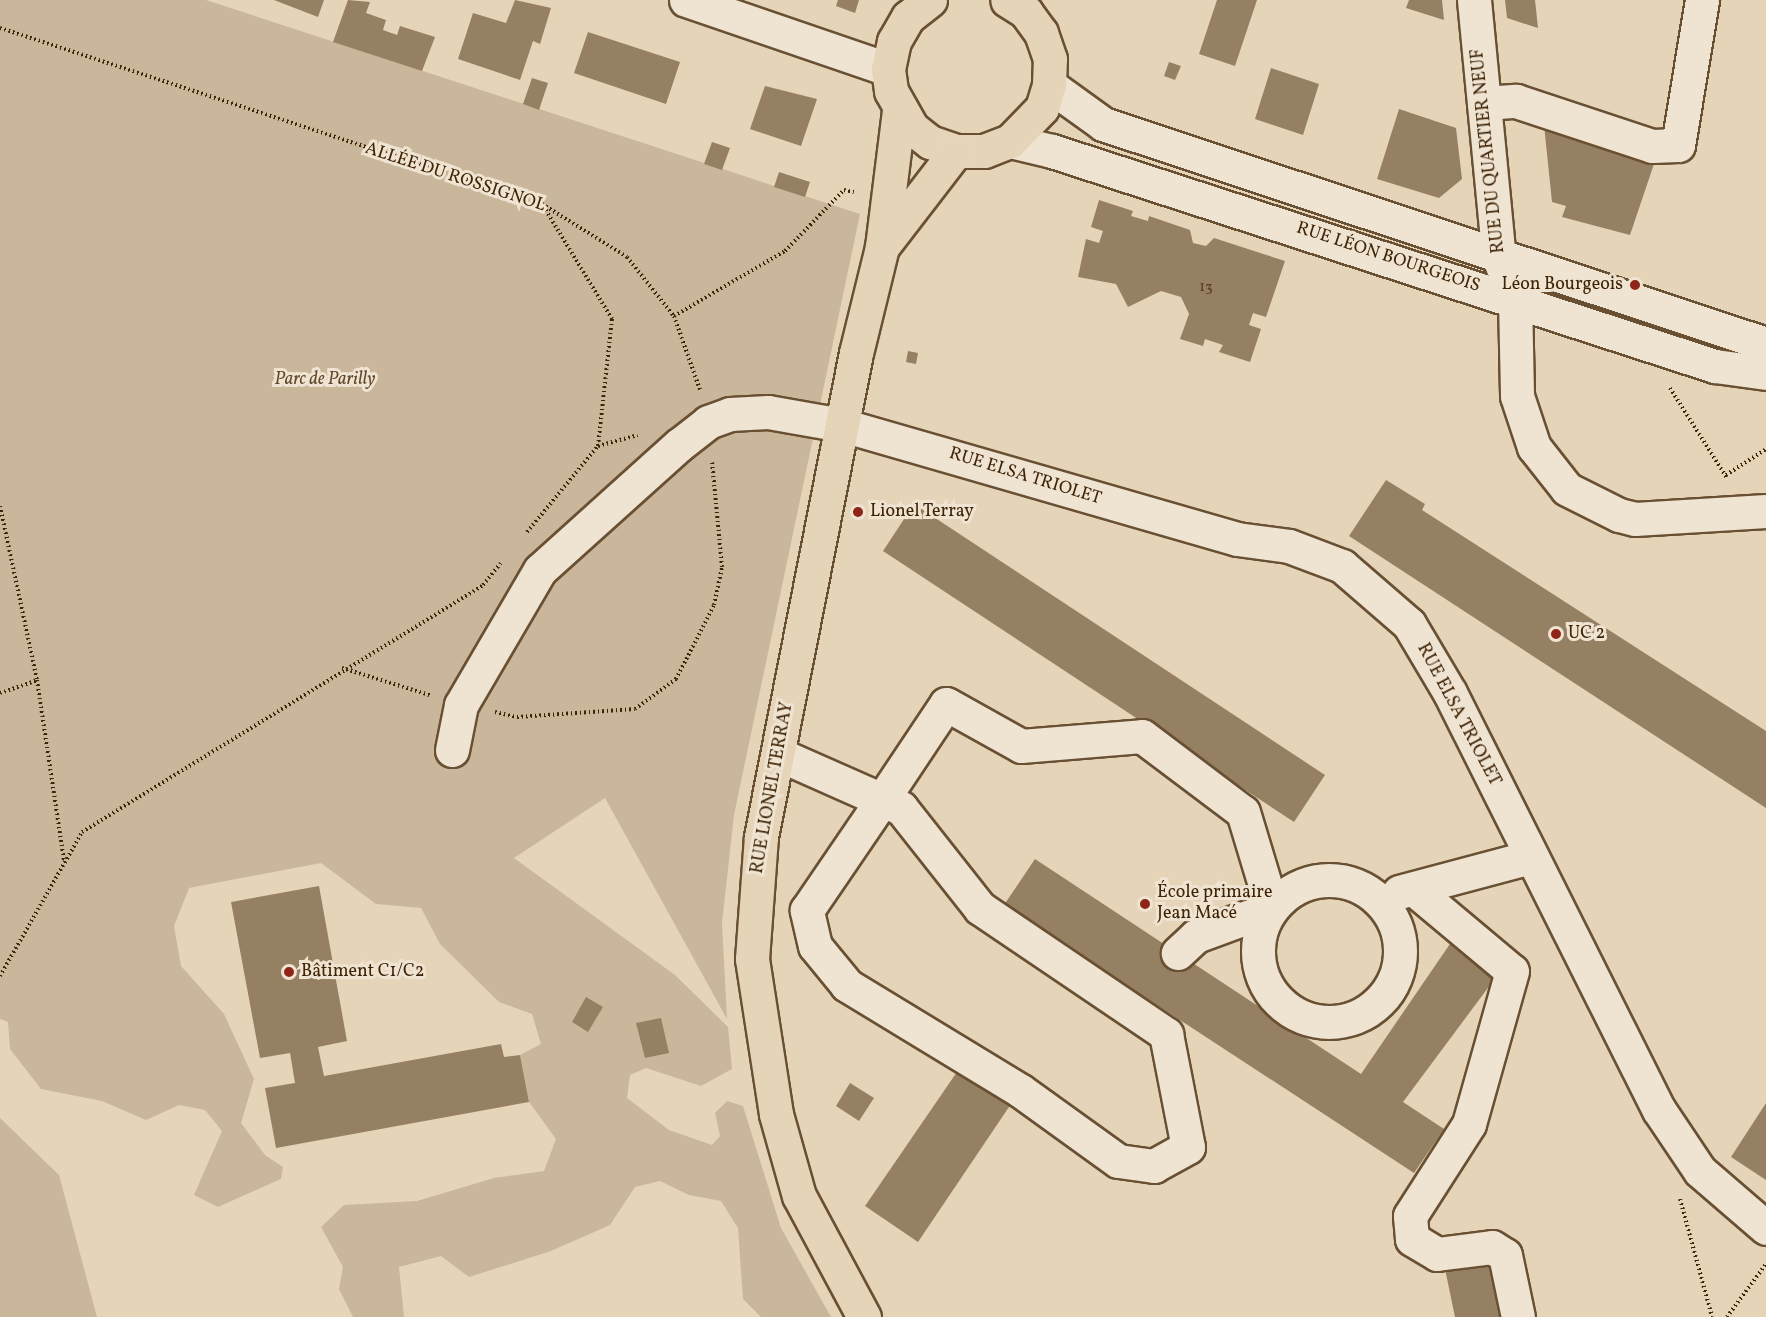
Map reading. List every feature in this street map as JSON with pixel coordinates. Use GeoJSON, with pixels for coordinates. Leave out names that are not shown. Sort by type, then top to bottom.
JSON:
{"type":"FeatureCollection","features":[{"type":"Feature","properties":{"kind":"main road"},"geometry":{"type":"LineString","coordinates":[[930,0],[908,17],[894,41],[888,69],[899,111],[930,142],[957,151],[984,151],[1010,141],[1042,108],[1049,85],[1050,58],[1041,33],[1026,12],[1007,0]]}},
{"type":"Feature","properties":{"kind":"main road","name":"RUE LIONEL TERRAY"},"geometry":{"type":"LineString","coordinates":[[864,1317],[799,1196],[762,1040],[752,959],[755,886],[778,754],[842,425],[882,247],[890,200],[899,111]]}},
{"type":"Feature","properties":{"kind":"main road","name":"RUE LIONEL TERRAY"},"geometry":{"type":"LineString","coordinates":[[882,247],[957,151]]}},
{"type":"Feature","properties":{"kind":"street"},"geometry":{"type":"LineString","coordinates":[[686,0],[888,69]]}},
{"type":"Feature","properties":{"kind":"street","name":"RUE DU QUARTIER NEUF"},"geometry":{"type":"LineString","coordinates":[[1474,0],[1499,258],[1515,299]]}},
{"type":"Feature","properties":{"kind":"street"},"geometry":{"type":"LineString","coordinates":[[1484,103],[1516,101],[1652,146],[1678,145],[1702,0]]}},
{"type":"Feature","properties":{"kind":"street","name":"RUE LÉON BOURGEOIS"},"geometry":{"type":"LineString","coordinates":[[1049,85],[1103,124],[1499,258],[1766,344]]}},
{"type":"Feature","properties":{"kind":"street","name":"RUE LÉON BOURGEOIS"},"geometry":{"type":"LineString","coordinates":[[1010,141],[1515,299],[1715,366],[1766,373]]}},
{"type":"Feature","properties":{"kind":"street"},"geometry":{"type":"LineString","coordinates":[[1515,299],[1517,396],[1534,447],[1567,489],[1598,507],[1635,519],[1766,511]]}},
{"type":"Feature","properties":{"kind":"street","name":"RUE ELSA TRIOLET"},"geometry":{"type":"LineString","coordinates":[[708,422],[730,414],[768,412],[842,425],[1237,539],[1289,546],[1342,566],[1392,606],[1432,660],[1635,1069],[1675,1134],[1717,1188],[1766,1228]]}},
{"type":"Feature","properties":{"kind":"street"},"geometry":{"type":"LineString","coordinates":[[452,750],[461,705],[540,570],[708,422]]}},
{"type":"Feature","properties":{"kind":"street"},"geometry":{"type":"LineString","coordinates":[[778,754],[882,800],[901,808],[980,908],[1166,1034],[1188,1147],[1154,1166],[1118,1161],[1021,1091],[847,985],[815,946],[807,910],[882,800],[946,704],[1021,746],[1142,736],[1243,812],[1272,908]]}},
{"type":"Feature","properties":{"kind":"street"},"geometry":{"type":"LineString","coordinates":[[1374,896],[1415,890],[1531,857]]}},
{"type":"Feature","properties":{"kind":"street"},"geometry":{"type":"LineString","coordinates":[[1332,880],[1354,885],[1374,896],[1389,914],[1398,937],[1396,971],[1379,1002],[1337,1022],[1313,1021],[1292,1012],[1273,996],[1262,976],[1257,952],[1261,929],[1272,908],[1288,892],[1332,880]]}},
{"type":"Feature","properties":{"kind":"street"},"geometry":{"type":"LineString","coordinates":[[1415,890],[1512,971],[1469,1124],[1410,1216],[1412,1239],[1437,1254],[1492,1246],[1505,1255],[1518,1317]]}},
{"type":"Feature","properties":{"kind":"street"},"geometry":{"type":"LineString","coordinates":[[1178,953],[1196,936],[1272,908]]}},
{"type":"Feature","properties":{"kind":"path","name":"ALLÉE DU ROSSIGNOL"},"geometry":{"type":"LineString","coordinates":[[0,28],[542,204],[627,257],[674,316],[708,422],[722,567],[714,605],[676,679],[636,709],[517,717],[461,705],[342,668]]}},
{"type":"Feature","properties":{"kind":"path"},"geometry":{"type":"LineString","coordinates":[[674,316],[785,251],[844,190],[890,200]]}},
{"type":"Feature","properties":{"kind":"path"},"geometry":{"type":"LineString","coordinates":[[521,539],[598,446],[612,319],[542,204]]}},
{"type":"Feature","properties":{"kind":"path"},"geometry":{"type":"LineString","coordinates":[[1662,377],[1729,483]]}},
{"type":"Feature","properties":{"kind":"path"},"geometry":{"type":"LineString","coordinates":[[1726,475],[1766,449]]}},
{"type":"Feature","properties":{"kind":"path"},"geometry":{"type":"LineString","coordinates":[[0,506],[37,680],[64,860]]}},
{"type":"Feature","properties":{"kind":"path"},"geometry":{"type":"LineString","coordinates":[[0,975],[81,832],[305,698],[342,668],[483,585],[506,557]]}},
{"type":"Feature","properties":{"kind":"path"},"geometry":{"type":"LineString","coordinates":[[0,693],[37,680]]}},
{"type":"Feature","properties":{"kind":"path"},"geometry":{"type":"LineString","coordinates":[[1727,1317],[1766,1264]]}},
{"type":"Feature","properties":{"kind":"green space","name":"Parc de Parilly"},"geometry":{"type":"Polygon","coordinates":[[[0,0],[206,0],[860,214],[734,815],[722,923],[727,1019],[605,798],[514,858],[675,975],[728,1027],[732,1069],[701,1086],[646,1068],[630,1075],[627,1098],[669,1130],[712,1145],[720,1136],[715,1113],[727,1101],[743,1106],[781,1228],[831,1317],[761,1317],[743,1299],[738,1228],[721,1201],[689,1195],[660,1181],[635,1187],[610,1225],[551,1251],[469,1277],[441,1256],[399,1267],[404,1317],[353,1317],[339,1289],[343,1267],[321,1227],[344,1205],[417,1201],[494,1178],[544,1171],[556,1139],[529,1102],[520,1055],[541,1044],[532,1014],[499,1002],[440,944],[421,908],[376,904],[321,863],[189,888],[174,926],[181,966],[224,1014],[254,1079],[241,1123],[265,1155],[283,1167],[281,1179],[218,1207],[194,1195],[222,1131],[205,1110],[179,1105],[146,1120],[102,1101],[41,1089],[10,1049],[8,1022],[0,1019],[0,0]]]}},
{"type":"Feature","properties":{"kind":"green space"},"geometry":{"type":"Polygon","coordinates":[[[0,1118],[59,1175],[97,1317],[0,1317],[0,1118]]]}},
{"type":"Feature","properties":{"kind":"building"},"geometry":{"type":"Polygon","coordinates":[[[274,0],[324,0],[318,17],[274,0]]]}},
{"type":"Feature","properties":{"kind":"building"},"geometry":{"type":"Polygon","coordinates":[[[348,0],[370,2],[366,13],[386,20],[383,30],[397,35],[400,26],[435,37],[422,71],[333,42],[348,0]]]}},
{"type":"Feature","properties":{"kind":"building"},"geometry":{"type":"Polygon","coordinates":[[[515,0],[551,8],[540,44],[533,41],[520,80],[458,59],[473,13],[506,23],[515,0]]]}},
{"type":"Feature","properties":{"kind":"building"},"geometry":{"type":"Polygon","coordinates":[[[838,0],[859,0],[855,13],[836,6],[838,0]]]}},
{"type":"Feature","properties":{"kind":"building"},"geometry":{"type":"Polygon","coordinates":[[[1217,0],[1257,0],[1235,66],[1199,54],[1217,0]]]}},
{"type":"Feature","properties":{"kind":"building"},"geometry":{"type":"Polygon","coordinates":[[[1409,0],[1442,0],[1444,20],[1406,8],[1409,0]]]}},
{"type":"Feature","properties":{"kind":"building"},"geometry":{"type":"Polygon","coordinates":[[[1505,0],[1535,0],[1538,28],[1507,18],[1505,0]]]}},
{"type":"Feature","properties":{"kind":"building"},"geometry":{"type":"Polygon","coordinates":[[[588,32],[680,62],[666,104],[574,73],[588,32]]]}},
{"type":"Feature","properties":{"kind":"building"},"geometry":{"type":"Polygon","coordinates":[[[1169,62],[1181,66],[1175,80],[1164,76],[1169,62]]]}},
{"type":"Feature","properties":{"kind":"building"},"geometry":{"type":"Polygon","coordinates":[[[1271,68],[1319,84],[1303,135],[1255,119],[1271,68]]]}},
{"type":"Feature","properties":{"kind":"building"},"geometry":{"type":"Polygon","coordinates":[[[532,78],[548,83],[539,110],[523,104],[532,78]]]}},
{"type":"Feature","properties":{"kind":"building"},"geometry":{"type":"Polygon","coordinates":[[[765,86],[817,99],[801,146],[750,129],[765,86]]]}},
{"type":"Feature","properties":{"kind":"building"},"geometry":{"type":"Polygon","coordinates":[[[1399,109],[1456,128],[1462,179],[1439,198],[1377,179],[1399,109]]]}},
{"type":"Feature","properties":{"kind":"building"},"geometry":{"type":"Polygon","coordinates":[[[1544,125],[1655,161],[1630,235],[1562,217],[1566,206],[1552,202],[1544,125]]]}},
{"type":"Feature","properties":{"kind":"building"},"geometry":{"type":"Polygon","coordinates":[[[712,142],[730,148],[722,170],[704,164],[712,142]]]}},
{"type":"Feature","properties":{"kind":"building"},"geometry":{"type":"Polygon","coordinates":[[[779,172],[810,182],[805,197],[774,187],[779,172]]]}},
{"type":"Feature","properties":{"kind":"building"},"geometry":{"type":"Polygon","coordinates":[[[1099,200],[1133,211],[1131,216],[1148,221],[1149,216],[1190,230],[1193,243],[1206,246],[1214,238],[1285,261],[1266,317],[1253,313],[1249,325],[1261,329],[1250,362],[1219,352],[1223,345],[1205,339],[1203,346],[1180,339],[1189,314],[1181,297],[1161,291],[1128,307],[1116,284],[1078,277],[1086,239],[1099,243],[1103,231],[1091,227],[1099,200]]]}},
{"type":"Feature","properties":{"kind":"building"},"geometry":{"type":"Polygon","coordinates":[[[908,351],[918,353],[916,364],[906,362],[908,351]]]}},
{"type":"Feature","properties":{"kind":"building","name":"UC 2"},"geometry":{"type":"Polygon","coordinates":[[[1386,480],[1425,504],[1422,510],[1766,731],[1766,808],[1349,536],[1386,480]]]}},
{"type":"Feature","properties":{"kind":"building"},"geometry":{"type":"Polygon","coordinates":[[[914,504],[1325,775],[1294,822],[883,551],[914,504]]]}},
{"type":"Feature","properties":{"kind":"building"},"geometry":{"type":"Polygon","coordinates":[[[1035,859],[1361,1074],[1454,938],[1499,973],[1403,1102],[1444,1129],[1414,1173],[1004,905],[1035,859]]]}},
{"type":"Feature","properties":{"kind":"building","name":"Bâtiment C1/C2"},"geometry":{"type":"Polygon","coordinates":[[[319,886],[347,1041],[318,1047],[324,1076],[501,1044],[504,1057],[520,1055],[529,1102],[276,1148],[265,1088],[295,1083],[290,1053],[260,1058],[231,902],[319,886]]]}},
{"type":"Feature","properties":{"kind":"building"},"geometry":{"type":"Polygon","coordinates":[[[586,997],[603,1007],[588,1032],[572,1022],[586,997]]]}},
{"type":"Feature","properties":{"kind":"building"},"geometry":{"type":"Polygon","coordinates":[[[661,1018],[669,1053],[645,1058],[636,1023],[661,1018]]]}},
{"type":"Feature","properties":{"kind":"building"},"geometry":{"type":"Polygon","coordinates":[[[959,1069],[1011,1104],[918,1242],[865,1206],[959,1069]]]}},
{"type":"Feature","properties":{"kind":"building"},"geometry":{"type":"Polygon","coordinates":[[[850,1083],[874,1098],[859,1121],[836,1106],[850,1083]]]}},
{"type":"Feature","properties":{"kind":"building"},"geometry":{"type":"Polygon","coordinates":[[[1766,1103],[1766,1180],[1731,1157],[1766,1103]]]}},
{"type":"Feature","properties":{"kind":"building"},"geometry":{"type":"Polygon","coordinates":[[[1493,1254],[1505,1317],[1455,1317],[1444,1264],[1493,1254]]]}},
{"type":"Feature","properties":{"kind":"place","name":"Léon Bourgeois"},"geometry":{"type":"Point","coordinates":[1635,285]}},
{"type":"Feature","properties":{"kind":"place","name":"Lionel Terray"},"geometry":{"type":"Point","coordinates":[858,512]}},
{"type":"Feature","properties":{"kind":"place","name":"UC 2"},"geometry":{"type":"Point","coordinates":[1556,634]}},
{"type":"Feature","properties":{"kind":"place","name":"École primaire Jean Macé"},"geometry":{"type":"Point","coordinates":[1145,904]}},
{"type":"Feature","properties":{"kind":"place","name":"Bâtiment C1/C2"},"geometry":{"type":"Point","coordinates":[289,972]}}]}
